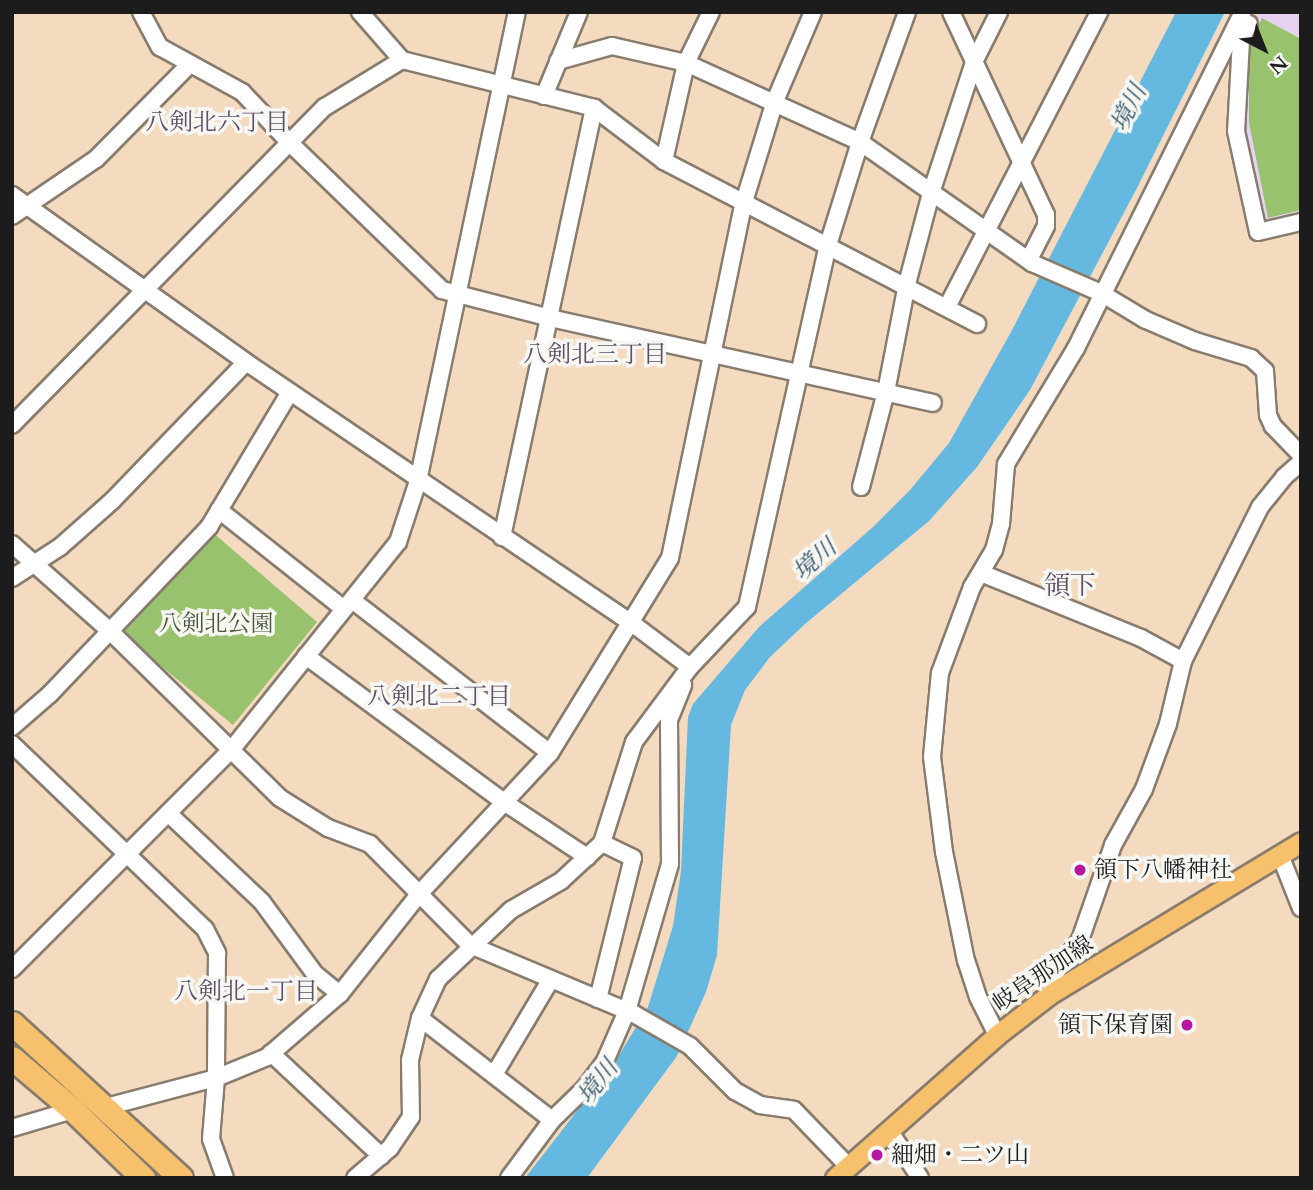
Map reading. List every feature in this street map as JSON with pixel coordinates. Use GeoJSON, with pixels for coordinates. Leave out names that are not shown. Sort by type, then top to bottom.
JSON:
{"type":"FeatureCollection","features":[{"type":"Feature","properties":{"kind":"highway"},"geometry":{"type":"LineString","coordinates":[[12,1023],[181,1178]]}},
{"type":"Feature","properties":{"kind":"highway"},"geometry":{"type":"LineString","coordinates":[[12,1058],[73,1110],[134,1176]]}},
{"type":"Feature","properties":{"kind":"main road","name":"岐阜那加線"},"geometry":{"type":"LineString","coordinates":[[841,1172],[997,1035],[1050,994],[1301,842]]}},
{"type":"Feature","properties":{"kind":"street"},"geometry":{"type":"LineString","coordinates":[[141,12],[160,47],[242,92],[290,144],[442,290],[459,297],[550,318],[933,403]]}},
{"type":"Feature","properties":{"kind":"street"},"geometry":{"type":"LineString","coordinates":[[360,12],[402,60],[594,108],[664,160],[906,284],[977,324]]}},
{"type":"Feature","properties":{"kind":"street"},"geometry":{"type":"LineString","coordinates":[[12,968],[232,749],[398,542],[418,481],[459,297],[517,12]]}},
{"type":"Feature","properties":{"kind":"street"},"geometry":{"type":"LineString","coordinates":[[544,96],[579,12]]}},
{"type":"Feature","properties":{"kind":"street"},"geometry":{"type":"LineString","coordinates":[[664,160],[686,63],[711,12]]}},
{"type":"Feature","properties":{"kind":"street"},"geometry":{"type":"LineString","coordinates":[[106,1107],[216,1078],[271,1053],[340,994],[420,893],[550,753],[670,558],[744,202],[775,102],[813,12]]}},
{"type":"Feature","properties":{"kind":"street"},"geometry":{"type":"LineString","coordinates":[[355,1178],[381,1156],[400,1135],[411,1117],[411,1060],[421,1018],[438,979],[470,945],[511,910],[561,881],[602,843],[634,742],[690,667],[747,607],[797,372],[828,245],[860,142],[907,12]]}},
{"type":"Feature","properties":{"kind":"street"},"geometry":{"type":"LineString","coordinates":[[951,12],[1046,215],[1046,226],[1030,262]]}},
{"type":"Feature","properties":{"kind":"street"},"geometry":{"type":"LineString","coordinates":[[861,487],[886,392],[906,284],[931,193],[974,62],[999,12]]}},
{"type":"Feature","properties":{"kind":"street"},"geometry":{"type":"LineString","coordinates":[[947,307],[1099,12]]}},
{"type":"Feature","properties":{"kind":"street"},"geometry":{"type":"LineString","coordinates":[[997,1035],[978,997],[966,961],[944,852],[932,757],[940,674],[972,587],[994,550],[1001,524],[1006,464],[1063,371],[1097,292],[1244,12]]}},
{"type":"Feature","properties":{"kind":"street"},"geometry":{"type":"LineString","coordinates":[[1254,12],[1241,40],[1236,131],[1258,232],[1301,222]]}},
{"type":"Feature","properties":{"kind":"street"},"geometry":{"type":"LineString","coordinates":[[558,61],[612,47],[686,63],[860,142],[1030,262],[1097,292],[1146,320],[1195,341],[1251,358],[1265,371],[1268,415],[1273,426],[1301,455]]}},
{"type":"Feature","properties":{"kind":"street"},"geometry":{"type":"LineString","coordinates":[[12,425],[325,107],[402,60]]}},
{"type":"Feature","properties":{"kind":"street"},"geometry":{"type":"LineString","coordinates":[[12,216],[96,159],[189,65]]}},
{"type":"Feature","properties":{"kind":"street"},"geometry":{"type":"LineString","coordinates":[[502,537],[594,108]]}},
{"type":"Feature","properties":{"kind":"street"},"geometry":{"type":"LineString","coordinates":[[12,195],[246,362],[418,481],[629,621],[690,667]]}},
{"type":"Feature","properties":{"kind":"street"},"geometry":{"type":"LineString","coordinates":[[12,578],[60,548],[112,500],[246,362]]}},
{"type":"Feature","properties":{"kind":"street"},"geometry":{"type":"LineString","coordinates":[[12,727],[50,694],[209,527],[290,392]]}},
{"type":"Feature","properties":{"kind":"street"},"geometry":{"type":"LineString","coordinates":[[1050,994],[1056,972],[1080,940],[1113,845],[1144,789],[1168,724],[1183,661],[1260,507],[1284,477],[1301,463]]}},
{"type":"Feature","properties":{"kind":"street"},"geometry":{"type":"LineString","coordinates":[[219,510],[550,753]]}},
{"type":"Feature","properties":{"kind":"street"},"geometry":{"type":"LineString","coordinates":[[12,544],[110,631],[280,798],[328,828],[370,844],[470,945],[630,1012],[690,1046],[735,1091],[760,1105],[794,1110],[841,1172]]}},
{"type":"Feature","properties":{"kind":"street"},"geometry":{"type":"LineString","coordinates":[[981,573],[1140,638],[1183,661]]}},
{"type":"Feature","properties":{"kind":"street"},"geometry":{"type":"LineString","coordinates":[[306,656],[504,802],[587,857]]}},
{"type":"Feature","properties":{"kind":"street"},"geometry":{"type":"LineString","coordinates":[[509,1178],[552,1120],[585,1088],[605,1061],[630,1012],[670,864],[670,720],[690,667]]}},
{"type":"Feature","properties":{"kind":"street"},"geometry":{"type":"LineString","coordinates":[[12,744],[205,929],[217,953],[216,1078],[211,1139],[225,1178]]}},
{"type":"Feature","properties":{"kind":"street"},"geometry":{"type":"LineString","coordinates":[[168,813],[262,902],[315,974],[340,994]]}},
{"type":"Feature","properties":{"kind":"street"},"geometry":{"type":"LineString","coordinates":[[598,999],[632,858],[602,843]]}},
{"type":"Feature","properties":{"kind":"street"},"geometry":{"type":"LineString","coordinates":[[1280,855],[1301,908]]}},
{"type":"Feature","properties":{"kind":"street"},"geometry":{"type":"LineString","coordinates":[[495,1073],[551,979]]}},
{"type":"Feature","properties":{"kind":"street"},"geometry":{"type":"LineString","coordinates":[[421,1018],[552,1120]]}},
{"type":"Feature","properties":{"kind":"street"},"geometry":{"type":"LineString","coordinates":[[271,1053],[381,1156]]}},
{"type":"Feature","properties":{"kind":"street"},"geometry":{"type":"LineString","coordinates":[[12,1128],[73,1110]]}},
{"type":"Feature","properties":{"kind":"street"},"geometry":{"type":"LineString","coordinates":[[889,1130],[920,1178]]}},
{"type":"Feature","properties":{"kind":"shaded area"},"geometry":{"type":"Polygon","coordinates":[[[1260,12],[1301,12],[1301,217],[1267,224],[1262,220],[1242,130],[1246,45],[1260,12]]]}},
{"type":"Feature","properties":{"kind":"green space"},"geometry":{"type":"Polygon","coordinates":[[[1262,18],[1301,39],[1301,210],[1268,218],[1249,123],[1249,46],[1262,18]]]}},
{"type":"Feature","properties":{"kind":"green space","name":"八剣北公園"},"geometry":{"type":"Polygon","coordinates":[[[211,531],[317,622],[233,725],[117,630],[211,531]]]}},
{"type":"Feature","properties":{"kind":"water","name":"境川"},"geometry":{"type":"Polygon","coordinates":[[[1176,12],[1225,12],[1137,188],[1030,390],[977,467],[929,521],[805,624],[770,657],[745,690],[731,725],[717,955],[706,992],[677,1056],[587,1178],[525,1178],[615,1062],[648,1007],[673,926],[681,871],[688,717],[693,704],[759,627],[873,527],[910,490],[949,443],[1011,332],[1176,12]]]}},
{"type":"Feature","properties":{"kind":"place","name":"領下八幡神社"},"geometry":{"type":"Point","coordinates":[1080,870]}},
{"type":"Feature","properties":{"kind":"place","name":"領下保育園"},"geometry":{"type":"Point","coordinates":[1187,1025]}},
{"type":"Feature","properties":{"kind":"place","name":"細畑・二ツ山"},"geometry":{"type":"Point","coordinates":[877,1155]}},
{"type":"Feature","properties":{"kind":"district","name":"八剣北六丁目"},"geometry":{"type":"Point","coordinates":[217,123]}},
{"type":"Feature","properties":{"kind":"district","name":"八剣北三丁目"},"geometry":{"type":"Point","coordinates":[595,355]}},
{"type":"Feature","properties":{"kind":"district","name":"領下"},"geometry":{"type":"Point","coordinates":[1070,586]}},
{"type":"Feature","properties":{"kind":"district","name":"八剣北二丁目"},"geometry":{"type":"Point","coordinates":[439,697]}},
{"type":"Feature","properties":{"kind":"district","name":"八剣北一丁目"},"geometry":{"type":"Point","coordinates":[246,992]}}]}
